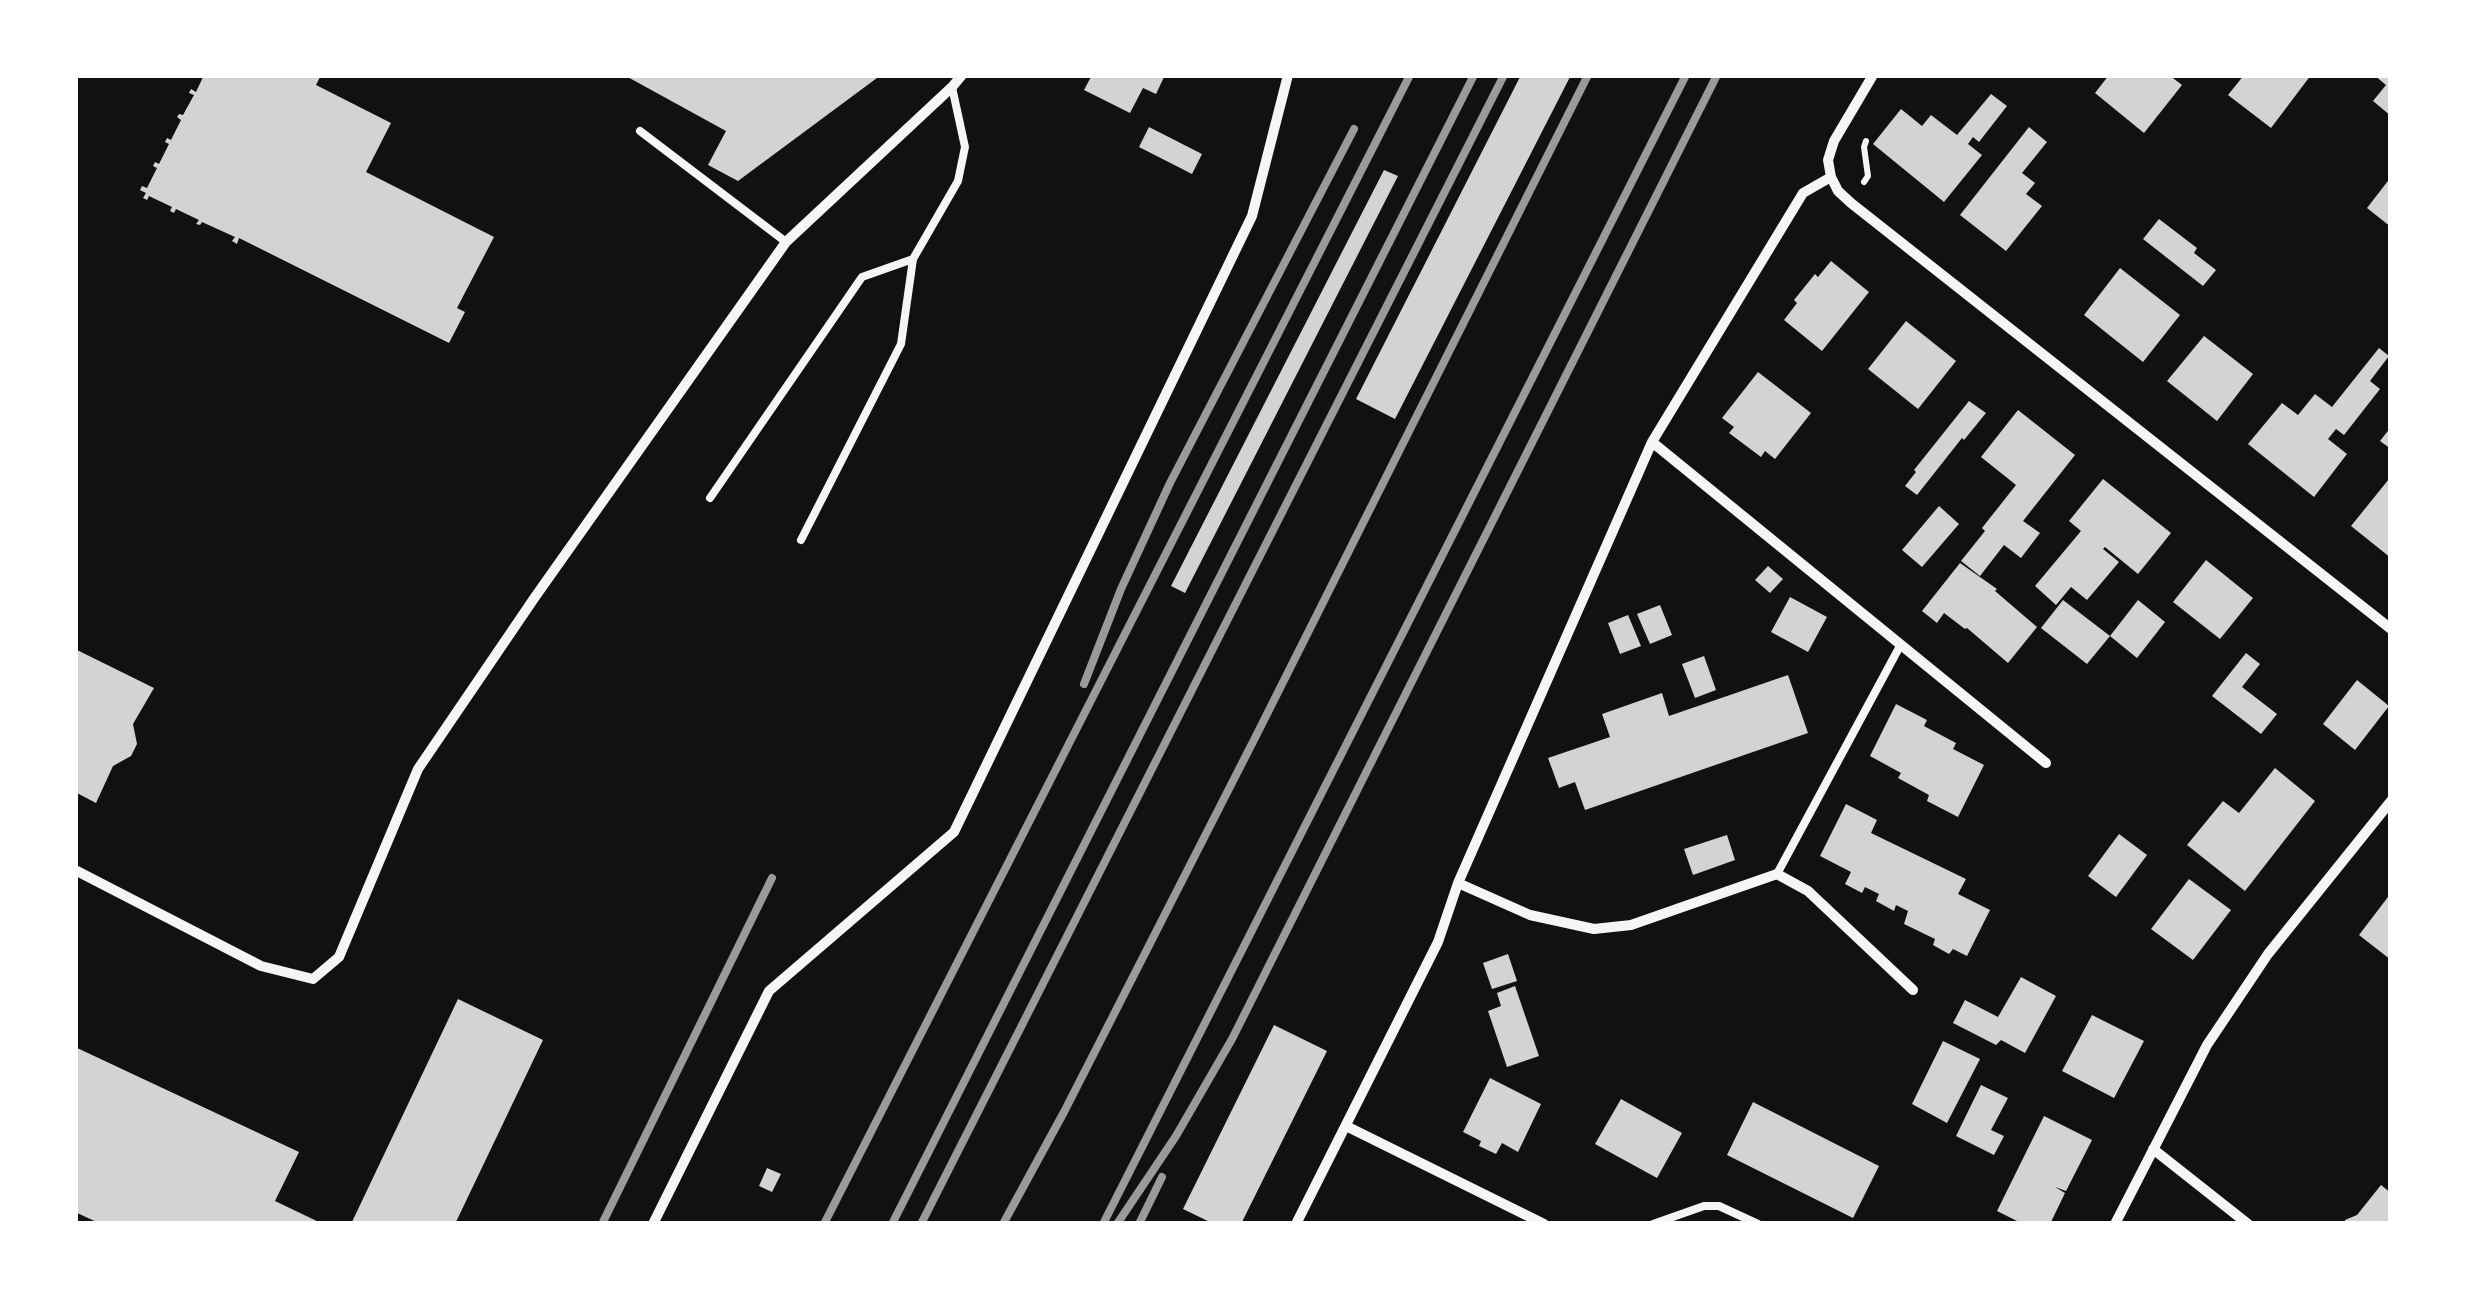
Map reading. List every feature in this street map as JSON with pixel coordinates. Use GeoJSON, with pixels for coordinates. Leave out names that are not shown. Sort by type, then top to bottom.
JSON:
{"type":"FeatureCollection","features":[{"type":"Feature","properties":{"kind":"street"},"geometry":{"type":"LineString","coordinates":[[75,870],[260,966],[312,979],[339,956],[418,770],[534,597],[786,242],[962,75]]}},
{"type":"Feature","properties":{"kind":"street"},"geometry":{"type":"LineString","coordinates":[[653,1224],[769,991],[954,832],[1252,216],[1288,75]]}},
{"type":"Feature","properties":{"kind":"street"},"geometry":{"type":"LineString","coordinates":[[1873,75],[1834,141],[1828,160],[1838,190],[2391,629]]}},
{"type":"Feature","properties":{"kind":"street"},"geometry":{"type":"LineString","coordinates":[[1296,1224],[1438,942],[1458,883],[1652,442],[1803,193],[1831,176]]}},
{"type":"Feature","properties":{"kind":"street"},"geometry":{"type":"LineString","coordinates":[[1652,442],[2046,763]]}},
{"type":"Feature","properties":{"kind":"street"},"geometry":{"type":"LineString","coordinates":[[2115,1224],[2201,1055],[2268,954],[2391,801]]}},
{"type":"Feature","properties":{"kind":"street"},"geometry":{"type":"LineString","coordinates":[[1458,883],[1530,915],[1594,929],[1631,925],[1777,874],[1808,891],[1913,990]]}},
{"type":"Feature","properties":{"kind":"street"},"geometry":{"type":"LineString","coordinates":[[1346,1126],[1544,1224]]}},
{"type":"Feature","properties":{"kind":"street"},"geometry":{"type":"LineString","coordinates":[[2153,1149],[2248,1224]]}},
{"type":"Feature","properties":{"kind":"lane"},"geometry":{"type":"LineString","coordinates":[[801,540],[900,344],[912,258],[958,180],[965,147],[952,87]]}},
{"type":"Feature","properties":{"kind":"lane"},"geometry":{"type":"LineString","coordinates":[[640,131],[786,242]]}},
{"type":"Feature","properties":{"kind":"lane"},"geometry":{"type":"LineString","coordinates":[[710,498],[862,277],[912,258]]}},
{"type":"Feature","properties":{"kind":"lane"},"geometry":{"type":"LineString","coordinates":[[1777,874],[1900,646]]}},
{"type":"Feature","properties":{"kind":"lane"},"geometry":{"type":"LineString","coordinates":[[1653,1224],[1704,1206],[1719,1206],[1758,1224]]}},
{"type":"Feature","properties":{"kind":"path"},"geometry":{"type":"LineString","coordinates":[[1851,203],[1868,176],[1864,147],[1870,129]]}},
{"type":"Feature","properties":{"kind":"building"},"geometry":{"type":"Polygon","coordinates":[[[204,75],[321,75],[316,85],[391,123],[366,172],[494,237],[457,308],[465,312],[449,343],[239,238],[237,244],[232,241],[235,237],[202,222],[196,224],[199,220],[176,209],[174,213],[170,211],[172,207],[149,196],[147,200],[143,198],[146,193],[140,190],[142,186],[147,188],[157,168],[153,166],[155,162],[159,164],[169,144],[165,142],[167,138],[171,140],[181,120],[177,117],[183,115],[194,95],[189,93],[191,89],[196,92],[204,75]]]}},
{"type":"Feature","properties":{"kind":"building"},"geometry":{"type":"Polygon","coordinates":[[[624,75],[881,75],[738,181],[708,165],[726,131],[624,75]]]}},
{"type":"Feature","properties":{"kind":"building"},"geometry":{"type":"Polygon","coordinates":[[[1092,75],[1165,75],[1156,94],[1143,88],[1130,113],[1084,90],[1092,75]]]}},
{"type":"Feature","properties":{"kind":"building"},"geometry":{"type":"Polygon","coordinates":[[[1521,75],[1571,75],[1395,419],[1356,399],[1521,75]]]}},
{"type":"Feature","properties":{"kind":"building"},"geometry":{"type":"Polygon","coordinates":[[[2109,75],[2169,75],[2182,85],[2144,133],[2095,93],[2109,75]]]}},
{"type":"Feature","properties":{"kind":"building"},"geometry":{"type":"Polygon","coordinates":[[[2244,75],[2311,75],[2271,128],[2228,95],[2244,75]]]}},
{"type":"Feature","properties":{"kind":"building"},"geometry":{"type":"Polygon","coordinates":[[[2374,75],[2391,75],[2391,116],[2373,101],[2386,85],[2374,75]]]}},
{"type":"Feature","properties":{"kind":"building"},"geometry":{"type":"Polygon","coordinates":[[[1991,94],[2007,106],[1979,142],[1973,137],[1968,144],[1982,155],[1944,202],[1873,144],[1901,109],[1922,126],[1931,115],[1957,135],[1991,94]]]}},
{"type":"Feature","properties":{"kind":"building"},"geometry":{"type":"Polygon","coordinates":[[[1149,127],[1202,154],[1192,174],[1139,147],[1149,127]]]}},
{"type":"Feature","properties":{"kind":"building"},"geometry":{"type":"Polygon","coordinates":[[[2029,127],[2047,142],[2022,173],[2035,183],[2026,194],[2042,206],[2006,251],[1960,215],[2029,127]]]}},
{"type":"Feature","properties":{"kind":"building"},"geometry":{"type":"Polygon","coordinates":[[[1384,170],[1398,176],[1185,593],[1171,586],[1384,170]]]}},
{"type":"Feature","properties":{"kind":"building"},"geometry":{"type":"Polygon","coordinates":[[[2391,177],[2391,227],[2367,208],[2391,177]]]}},
{"type":"Feature","properties":{"kind":"building"},"geometry":{"type":"Polygon","coordinates":[[[2159,219],[2197,248],[2194,253],[2216,270],[2203,286],[2143,239],[2159,219]]]}},
{"type":"Feature","properties":{"kind":"building"},"geometry":{"type":"Polygon","coordinates":[[[1831,261],[1869,292],[1822,351],[1784,320],[1797,303],[1794,300],[1831,261]]]}},
{"type":"Feature","properties":{"kind":"building"},"geometry":{"type":"Polygon","coordinates":[[[2120,268],[2180,315],[2143,362],[2084,315],[2120,268]]]}},
{"type":"Feature","properties":{"kind":"building"},"geometry":{"type":"Polygon","coordinates":[[[1906,321],[1956,361],[1918,409],[1868,369],[1906,321]]]}},
{"type":"Feature","properties":{"kind":"building"},"geometry":{"type":"Polygon","coordinates":[[[2204,336],[2253,374],[2217,421],[2167,381],[2204,336]]]}},
{"type":"Feature","properties":{"kind":"building"},"geometry":{"type":"Polygon","coordinates":[[[2379,348],[2389,356],[2370,381],[2380,389],[2344,435],[2336,429],[2328,439],[2347,454],[2314,497],[2248,444],[2282,403],[2298,415],[2315,394],[2332,407],[2379,348]]]}},
{"type":"Feature","properties":{"kind":"building"},"geometry":{"type":"Polygon","coordinates":[[[1758,372],[1811,413],[1775,459],[1765,451],[1761,457],[1729,433],[1734,427],[1722,418],[1758,372]]]}},
{"type":"Feature","properties":{"kind":"building"},"geometry":{"type":"Polygon","coordinates":[[[1969,401],[1986,413],[1917,495],[1905,486],[1969,401]]]}},
{"type":"Feature","properties":{"kind":"building"},"geometry":{"type":"Polygon","coordinates":[[[2018,410],[2075,455],[2023,521],[2040,533],[2021,558],[2004,545],[1980,576],[1961,561],[2016,485],[1981,457],[2018,410]]]}},
{"type":"Feature","properties":{"kind":"building"},"geometry":{"type":"Polygon","coordinates":[[[2391,427],[2391,449],[2380,441],[2391,427]]]}},
{"type":"Feature","properties":{"kind":"building"},"geometry":{"type":"Polygon","coordinates":[[[2103,479],[2171,533],[2138,574],[2105,547],[2119,562],[2087,600],[2071,587],[2056,605],[2035,586],[2081,531],[2069,521],[2103,479]]]}},
{"type":"Feature","properties":{"kind":"building"},"geometry":{"type":"Polygon","coordinates":[[[2391,481],[2391,558],[2351,526],[2391,481]]]}},
{"type":"Feature","properties":{"kind":"building"},"geometry":{"type":"Polygon","coordinates":[[[1939,506],[1959,524],[1922,567],[1902,550],[1939,506]]]}},
{"type":"Feature","properties":{"kind":"building"},"geometry":{"type":"Polygon","coordinates":[[[2206,560],[2253,598],[2220,639],[2173,602],[2206,560]]]}},
{"type":"Feature","properties":{"kind":"building"},"geometry":{"type":"Polygon","coordinates":[[[1960,563],[1997,589],[2037,627],[2008,663],[1944,613],[1937,623],[1922,611],[1960,563]]]}},
{"type":"Feature","properties":{"kind":"building"},"geometry":{"type":"Polygon","coordinates":[[[1768,566],[1783,579],[1770,593],[1755,580],[1768,566]]]}},
{"type":"Feature","properties":{"kind":"building"},"geometry":{"type":"Polygon","coordinates":[[[1790,597],[1827,617],[1808,652],[1771,632],[1790,597]]]}},
{"type":"Feature","properties":{"kind":"building"},"geometry":{"type":"Polygon","coordinates":[[[2063,600],[2110,636],[2087,664],[2041,628],[2063,600]]]}},
{"type":"Feature","properties":{"kind":"building"},"geometry":{"type":"Polygon","coordinates":[[[2138,600],[2165,622],[2137,658],[2110,636],[2138,600]]]}},
{"type":"Feature","properties":{"kind":"building"},"geometry":{"type":"Polygon","coordinates":[[[1660,605],[1672,635],[1650,644],[1637,614],[1660,605]]]}},
{"type":"Feature","properties":{"kind":"building"},"geometry":{"type":"Polygon","coordinates":[[[1628,615],[1641,646],[1620,654],[1608,623],[1628,615]]]}},
{"type":"Feature","properties":{"kind":"building"},"geometry":{"type":"Polygon","coordinates":[[[75,649],[154,688],[133,724],[137,744],[131,756],[113,766],[96,803],[75,792],[75,649]]]}},
{"type":"Feature","properties":{"kind":"building"},"geometry":{"type":"Polygon","coordinates":[[[2246,653],[2260,664],[2242,687],[2277,714],[2261,734],[2212,696],[2246,653]]]}},
{"type":"Feature","properties":{"kind":"building"},"geometry":{"type":"Polygon","coordinates":[[[1704,656],[1716,690],[1695,698],[1682,664],[1704,656]]]}},
{"type":"Feature","properties":{"kind":"building"},"geometry":{"type":"Polygon","coordinates":[[[1788,675],[1808,733],[1585,810],[1575,782],[1559,788],[1548,758],[1610,737],[1602,714],[1662,693],[1669,716],[1788,675]]]}},
{"type":"Feature","properties":{"kind":"building"},"geometry":{"type":"Polygon","coordinates":[[[2357,680],[2389,706],[2355,750],[2323,724],[2357,680]]]}},
{"type":"Feature","properties":{"kind":"building"},"geometry":{"type":"Polygon","coordinates":[[[1896,704],[1927,720],[1924,726],[1956,743],[1953,749],[1984,765],[1958,817],[1927,801],[1929,795],[1870,756],[1896,704]]]}},
{"type":"Feature","properties":{"kind":"building"},"geometry":{"type":"Polygon","coordinates":[[[2275,768],[2315,801],[2245,891],[2187,845],[2223,801],[2239,813],[2275,768]]]}},
{"type":"Feature","properties":{"kind":"building"},"geometry":{"type":"Polygon","coordinates":[[[1846,804],[1877,820],[1871,833],[1966,879],[1958,894],[1990,910],[1967,956],[1953,949],[1949,954],[1933,945],[1935,939],[1904,924],[1908,911],[1896,905],[1894,911],[1876,901],[1879,894],[1865,887],[1862,893],[1845,884],[1851,872],[1820,856],[1846,804]]]}},
{"type":"Feature","properties":{"kind":"building"},"geometry":{"type":"Polygon","coordinates":[[[2119,834],[2147,855],[2116,897],[2088,876],[2119,834]]]}},
{"type":"Feature","properties":{"kind":"building"},"geometry":{"type":"Polygon","coordinates":[[[1727,835],[1735,860],[1693,875],[1684,849],[1727,835]]]}},
{"type":"Feature","properties":{"kind":"building"},"geometry":{"type":"Polygon","coordinates":[[[2189,879],[2231,910],[2193,960],[2151,929],[2189,879]]]}},
{"type":"Feature","properties":{"kind":"building"},"geometry":{"type":"Polygon","coordinates":[[[2391,893],[2391,960],[2359,935],[2391,893]]]}},
{"type":"Feature","properties":{"kind":"building"},"geometry":{"type":"Polygon","coordinates":[[[1508,954],[1517,981],[1492,989],[1483,963],[1508,954]]]}},
{"type":"Feature","properties":{"kind":"building"},"geometry":{"type":"Polygon","coordinates":[[[2021,977],[2056,996],[2025,1053],[2001,1040],[1996,1045],[1953,1023],[1965,1000],[1998,1017],[2021,977]]]}},
{"type":"Feature","properties":{"kind":"building"},"geometry":{"type":"Polygon","coordinates":[[[1515,986],[1539,1056],[1507,1067],[1488,1011],[1501,1006],[1497,993],[1515,986]]]}},
{"type":"Feature","properties":{"kind":"building"},"geometry":{"type":"Polygon","coordinates":[[[458,999],[543,1040],[455,1224],[351,1224],[458,999]]]}},
{"type":"Feature","properties":{"kind":"building"},"geometry":{"type":"Polygon","coordinates":[[[2092,1015],[2144,1041],[2114,1098],[2062,1071],[2092,1015]]]}},
{"type":"Feature","properties":{"kind":"building"},"geometry":{"type":"Polygon","coordinates":[[[1274,1025],[1327,1051],[1241,1224],[1214,1224],[1183,1209],[1274,1025]]]}},
{"type":"Feature","properties":{"kind":"building"},"geometry":{"type":"Polygon","coordinates":[[[1943,1041],[1980,1059],[1947,1123],[1912,1104],[1943,1041]]]}},
{"type":"Feature","properties":{"kind":"building"},"geometry":{"type":"Polygon","coordinates":[[[75,1047],[299,1152],[275,1201],[323,1224],[101,1224],[75,1212],[75,1047]]]}},
{"type":"Feature","properties":{"kind":"building"},"geometry":{"type":"Polygon","coordinates":[[[1490,1078],[1541,1104],[1518,1152],[1502,1143],[1496,1154],[1463,1132],[1490,1078]]]}},
{"type":"Feature","properties":{"kind":"building"},"geometry":{"type":"Polygon","coordinates":[[[1981,1085],[2008,1098],[1991,1130],[2004,1136],[1994,1155],[1956,1136],[1981,1085]]]}},
{"type":"Feature","properties":{"kind":"building"},"geometry":{"type":"Polygon","coordinates":[[[1621,1099],[1682,1133],[1657,1178],[1595,1144],[1621,1099]]]}},
{"type":"Feature","properties":{"kind":"building"},"geometry":{"type":"Polygon","coordinates":[[[1753,1102],[1879,1166],[1853,1218],[1727,1155],[1753,1102]]]}},
{"type":"Feature","properties":{"kind":"building"},"geometry":{"type":"Polygon","coordinates":[[[2044,1116],[2092,1140],[2066,1191],[2055,1187],[2065,1193],[2050,1224],[2023,1224],[1997,1211],[2044,1116]]]}},
{"type":"Feature","properties":{"kind":"building"},"geometry":{"type":"Polygon","coordinates":[[[767,1168],[781,1174],[772,1192],[759,1186],[767,1168]]]}},
{"type":"Feature","properties":{"kind":"building"},"geometry":{"type":"Polygon","coordinates":[[[2381,1185],[2391,1193],[2391,1224],[2345,1224],[2345,1220],[2357,1215],[2381,1185]]]}},
{"type":"Feature","properties":{"kind":"railway"},"geometry":{"type":"LineString","coordinates":[[824,1224],[1410,75]]}},
{"type":"Feature","properties":{"kind":"railway"},"geometry":{"type":"LineString","coordinates":[[892,1224],[1474,75]]}},
{"type":"Feature","properties":{"kind":"railway"},"geometry":{"type":"LineString","coordinates":[[921,1224],[1504,75]]}},
{"type":"Feature","properties":{"kind":"railway"},"geometry":{"type":"LineString","coordinates":[[1003,1224],[1259,730],[1588,75]]}},
{"type":"Feature","properties":{"kind":"railway"},"geometry":{"type":"LineString","coordinates":[[1103,1224],[1686,75]]}},
{"type":"Feature","properties":{"kind":"railway"},"geometry":{"type":"LineString","coordinates":[[1117,1224],[1176,1136],[1232,1039],[1717,75]]}},
{"type":"Feature","properties":{"kind":"railway"},"geometry":{"type":"LineString","coordinates":[[1084,684],[1121,589],[1170,483],[1354,129]]}},
{"type":"Feature","properties":{"kind":"railway"},"geometry":{"type":"LineString","coordinates":[[602,1224],[772,878]]}},
{"type":"Feature","properties":{"kind":"railway"},"geometry":{"type":"LineString","coordinates":[[1139,1224],[1162,1177]]}}]}
